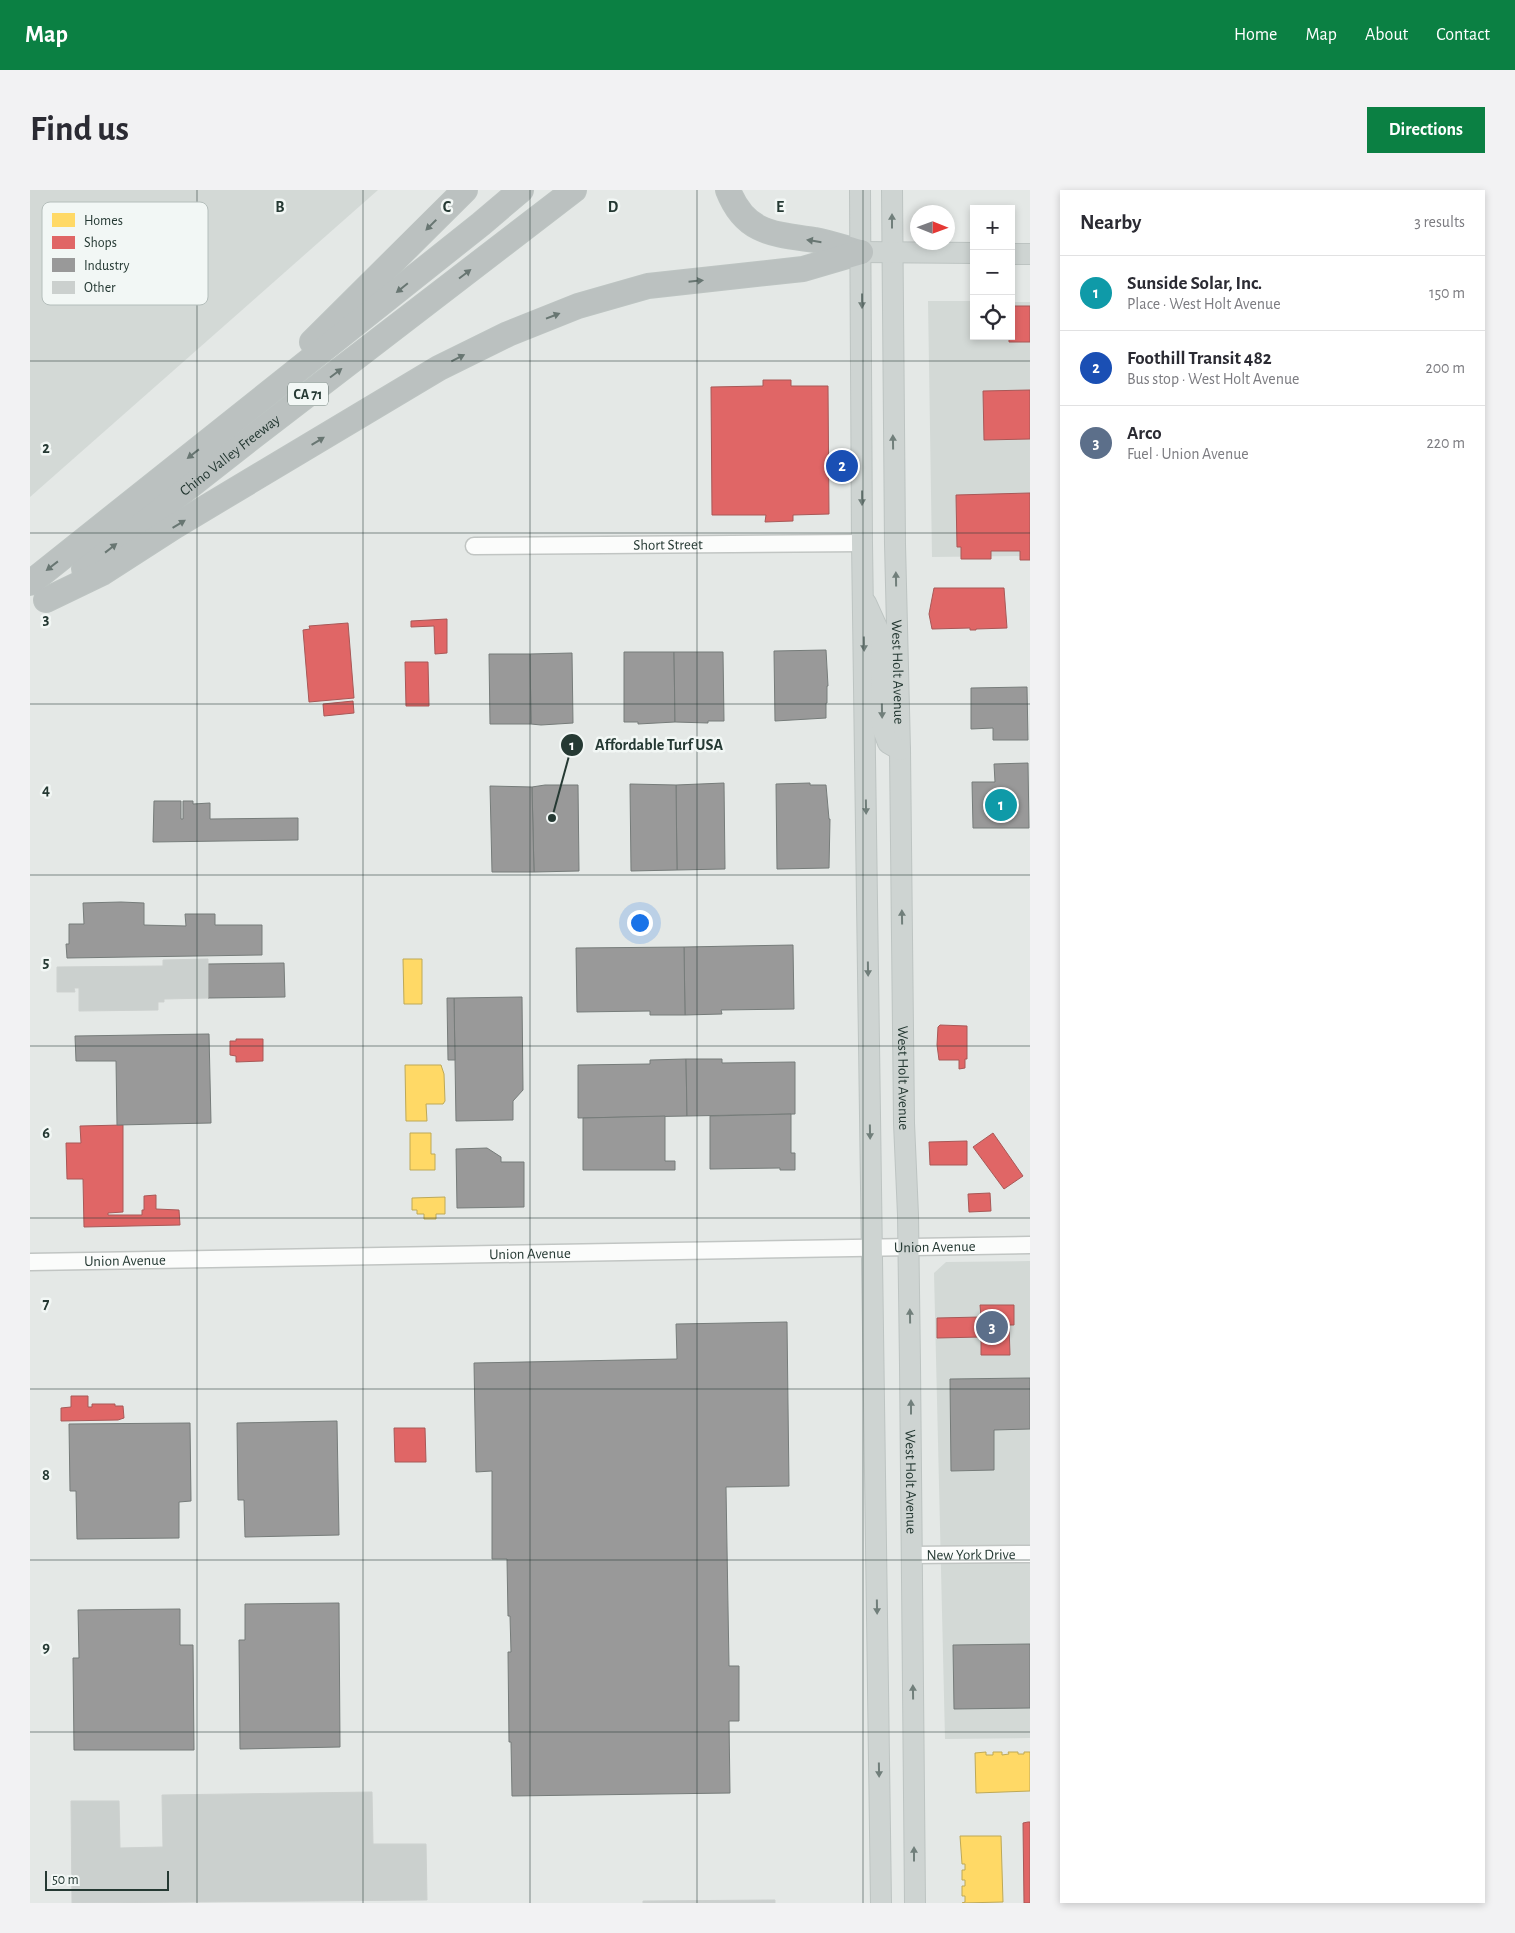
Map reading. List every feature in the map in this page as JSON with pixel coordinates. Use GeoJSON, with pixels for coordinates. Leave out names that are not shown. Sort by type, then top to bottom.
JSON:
{"type":"FeatureCollection","features":[{"type":"Feature","properties":{"kind":"highway"},"geometry":{"type":"LineString","coordinates":[[219,434],[465,190]]}},
{"type":"Feature","properties":{"kind":"highway"},"geometry":{"type":"LineString","coordinates":[[481,224],[512,190]]}},
{"type":"Feature","properties":{"kind":"highway","name":"Chino Valley Freeway"},"geometry":{"type":"LineString","coordinates":[[35,598],[219,434],[521,190]]}},
{"type":"Feature","properties":{"kind":"highway","name":"Chino Valley Freeway"},"geometry":{"type":"LineString","coordinates":[[35,598],[255,434],[574,190]]}},
{"type":"Feature","properties":{"kind":"highway"},"geometry":{"type":"LineString","coordinates":[[728,190],[733,204],[754,226],[766,232],[786,237],[817,240],[861,252]]}},
{"type":"Feature","properties":{"kind":"highway"},"geometry":{"type":"LineString","coordinates":[[35,598],[102,573],[175,526],[439,368],[508,334],[578,306],[648,286],[803,269],[861,252]]}},
{"type":"Feature","properties":{"kind":"main road"},"geometry":{"type":"LineString","coordinates":[[860,190],[862,543],[881,1903]]}},
{"type":"Feature","properties":{"kind":"main road","name":"West Holt Avenue"},"geometry":{"type":"LineString","coordinates":[[892,190],[895,544],[900,750],[904,1113],[908,1246],[915,1903]]}},
{"type":"Feature","properties":{"kind":"main road"},"geometry":{"type":"LineString","coordinates":[[861,252],[970,253]]}},
{"type":"Feature","properties":{"kind":"main road"},"geometry":{"type":"LineString","coordinates":[[1015,254],[1030,254]]}},
{"type":"Feature","properties":{"kind":"main road"},"geometry":{"type":"LineString","coordinates":[[863,596],[881,636],[882,726],[888,743],[900,750]]}},
{"type":"Feature","properties":{"kind":"street","name":"Short Street"},"geometry":{"type":"LineString","coordinates":[[474,546],[862,543]]}},
{"type":"Feature","properties":{"kind":"street","name":"Union Avenue"},"geometry":{"type":"LineString","coordinates":[[30,1262],[1030,1245]]}},
{"type":"Feature","properties":{"kind":"street","name":"New York Drive"},"geometry":{"type":"LineString","coordinates":[[912,1555],[1030,1554]]}},
{"type":"Feature","properties":{"kind":"shaded area"},"geometry":{"type":"Polygon","coordinates":[[[30,190],[378,190],[30,497],[30,190]]]}},
{"type":"Feature","properties":{"kind":"shaded area"},"geometry":{"type":"Polygon","coordinates":[[[928,301],[970,301],[970,340],[1015,340],[1015,302],[1030,302],[1030,556],[932,557],[928,301]]]}},
{"type":"Feature","properties":{"kind":"shaded area"},"geometry":{"type":"Polygon","coordinates":[[[1030,1261],[1030,1738],[945,1739],[934,1273],[946,1262],[1030,1261]]]}},
{"type":"Feature","properties":{"kind":"building: Homes"},"geometry":{"type":"Polygon","coordinates":[[[403,959],[422,959],[422,1004],[404,1004],[403,959]]]}},
{"type":"Feature","properties":{"kind":"building: Homes"},"geometry":{"type":"Polygon","coordinates":[[[405,1065],[441,1065],[444,1074],[445,1101],[443,1104],[426,1104],[427,1121],[406,1121],[405,1065]]]}},
{"type":"Feature","properties":{"kind":"building: Homes"},"geometry":{"type":"Polygon","coordinates":[[[410,1133],[431,1133],[431,1154],[435,1154],[435,1170],[410,1170],[410,1133]]]}},
{"type":"Feature","properties":{"kind":"building: Homes"},"geometry":{"type":"Polygon","coordinates":[[[445,1197],[445,1214],[436,1214],[436,1219],[424,1219],[424,1214],[417,1214],[417,1210],[412,1210],[412,1198],[445,1197]]]}},
{"type":"Feature","properties":{"kind":"building: Homes"},"geometry":{"type":"Polygon","coordinates":[[[986,1752],[986,1755],[993,1755],[993,1752],[1002,1752],[1002,1755],[1009,1754],[1008,1752],[1024,1754],[1024,1752],[1030,1752],[1030,1791],[976,1793],[975,1753],[986,1752]]]}},
{"type":"Feature","properties":{"kind":"building: Homes"},"geometry":{"type":"Polygon","coordinates":[[[960,1836],[1001,1836],[1003,1902],[962,1903],[965,1902],[965,1896],[962,1896],[962,1886],[965,1886],[965,1880],[962,1880],[962,1870],[965,1870],[965,1864],[962,1864],[960,1836]]]}},
{"type":"Feature","properties":{"kind":"building: Shops"},"geometry":{"type":"Polygon","coordinates":[[[1015,306],[1030,306],[1030,342],[1009,342],[1009,340],[1015,340],[1015,306]]]}},
{"type":"Feature","properties":{"kind":"building: Shops"},"geometry":{"type":"Polygon","coordinates":[[[763,380],[791,380],[791,386],[828,386],[829,514],[793,515],[793,521],[765,522],[766,515],[712,515],[711,387],[763,386],[763,380]]]}},
{"type":"Feature","properties":{"kind":"building: Shops"},"geometry":{"type":"Polygon","coordinates":[[[1030,390],[1030,439],[984,440],[983,391],[1030,390]]]}},
{"type":"Feature","properties":{"kind":"building: Shops"},"geometry":{"type":"Polygon","coordinates":[[[1030,493],[1030,560],[1020,560],[1020,551],[991,551],[991,559],[961,559],[961,547],[957,547],[956,495],[1030,493]]]}},
{"type":"Feature","properties":{"kind":"building: Shops"},"geometry":{"type":"Polygon","coordinates":[[[934,588],[1004,588],[1007,628],[976,630],[970,630],[970,628],[932,629],[929,614],[934,588]]]}},
{"type":"Feature","properties":{"kind":"building: Shops"},"geometry":{"type":"Polygon","coordinates":[[[447,619],[447,653],[435,654],[434,626],[411,627],[411,621],[447,619]]]}},
{"type":"Feature","properties":{"kind":"building: Shops"},"geometry":{"type":"Polygon","coordinates":[[[348,623],[354,698],[309,702],[303,630],[310,629],[309,626],[348,623]]]}},
{"type":"Feature","properties":{"kind":"building: Shops"},"geometry":{"type":"Polygon","coordinates":[[[405,662],[428,662],[429,706],[406,706],[405,662]]]}},
{"type":"Feature","properties":{"kind":"building: Shops"},"geometry":{"type":"Polygon","coordinates":[[[353,701],[354,713],[324,716],[323,704],[353,701]]]}},
{"type":"Feature","properties":{"kind":"building: Shops"},"geometry":{"type":"Polygon","coordinates":[[[940,1025],[967,1026],[967,1059],[965,1059],[965,1068],[959,1069],[959,1060],[939,1060],[937,1045],[938,1027],[940,1025]]]}},
{"type":"Feature","properties":{"kind":"building: Shops"},"geometry":{"type":"Polygon","coordinates":[[[236,1039],[263,1039],[263,1061],[236,1062],[236,1056],[230,1055],[230,1041],[236,1041],[236,1039]]]}},
{"type":"Feature","properties":{"kind":"building: Shops"},"geometry":{"type":"Polygon","coordinates":[[[123,1125],[123,1212],[108,1213],[108,1215],[142,1215],[144,1196],[156,1195],[156,1209],[179,1210],[180,1225],[84,1227],[83,1179],[67,1179],[66,1143],[81,1143],[80,1126],[123,1125]]]}},
{"type":"Feature","properties":{"kind":"building: Shops"},"geometry":{"type":"Polygon","coordinates":[[[993,1133],[1023,1176],[1004,1189],[973,1147],[993,1133]]]}},
{"type":"Feature","properties":{"kind":"building: Shops"},"geometry":{"type":"Polygon","coordinates":[[[967,1141],[967,1165],[930,1165],[929,1142],[967,1141]]]}},
{"type":"Feature","properties":{"kind":"building: Shops"},"geometry":{"type":"Polygon","coordinates":[[[990,1193],[991,1211],[969,1212],[968,1194],[990,1193]]]}},
{"type":"Feature","properties":{"kind":"building: Shops"},"geometry":{"type":"Polygon","coordinates":[[[980,1305],[1014,1305],[1014,1325],[1009,1325],[1010,1355],[981,1355],[981,1337],[937,1338],[937,1318],[981,1317],[980,1305]]]}},
{"type":"Feature","properties":{"kind":"building: Shops"},"geometry":{"type":"Polygon","coordinates":[[[71,1396],[88,1396],[88,1407],[92,1407],[92,1404],[123,1406],[124,1418],[118,1420],[61,1421],[61,1408],[71,1407],[71,1396]]]}},
{"type":"Feature","properties":{"kind":"building: Shops"},"geometry":{"type":"Polygon","coordinates":[[[394,1428],[425,1428],[426,1462],[395,1462],[394,1428]]]}},
{"type":"Feature","properties":{"kind":"building: Shops"},"geometry":{"type":"Polygon","coordinates":[[[1030,1822],[1030,1903],[1024,1903],[1023,1823],[1030,1822]]]}},
{"type":"Feature","properties":{"kind":"building: Industry"},"geometry":{"type":"Polygon","coordinates":[[[826,650],[828,686],[826,718],[775,721],[774,651],[826,650]]]}},
{"type":"Feature","properties":{"kind":"building: Industry"},"geometry":{"type":"Polygon","coordinates":[[[624,652],[674,652],[675,722],[638,724],[638,722],[624,722],[624,652]]]}},
{"type":"Feature","properties":{"kind":"building: Industry"},"geometry":{"type":"Polygon","coordinates":[[[674,652],[723,652],[724,721],[708,721],[708,723],[675,722],[674,652]]]}},
{"type":"Feature","properties":{"kind":"building: Industry"},"geometry":{"type":"Polygon","coordinates":[[[572,653],[573,723],[531,724],[530,654],[572,653]]]}},
{"type":"Feature","properties":{"kind":"building: Industry"},"geometry":{"type":"Polygon","coordinates":[[[489,654],[530,654],[531,724],[490,724],[489,654]]]}},
{"type":"Feature","properties":{"kind":"building: Industry"},"geometry":{"type":"Polygon","coordinates":[[[1027,687],[1028,740],[993,740],[993,728],[971,729],[971,688],[1027,687]]]}},
{"type":"Feature","properties":{"kind":"building: Industry"},"geometry":{"type":"Polygon","coordinates":[[[1028,763],[1029,828],[973,828],[972,782],[995,782],[994,764],[1028,763]]]}},
{"type":"Feature","properties":{"kind":"building: Industry"},"geometry":{"type":"Polygon","coordinates":[[[724,783],[725,869],[677,870],[676,785],[724,783]]]}},
{"type":"Feature","properties":{"kind":"building: Industry"},"geometry":{"type":"Polygon","coordinates":[[[810,783],[810,785],[826,785],[830,819],[829,868],[777,869],[776,784],[810,783]]]}},
{"type":"Feature","properties":{"kind":"building: Industry"},"geometry":{"type":"Polygon","coordinates":[[[630,784],[676,785],[677,870],[631,871],[630,784]]]}},
{"type":"Feature","properties":{"kind":"building: Industry"},"geometry":{"type":"Polygon","coordinates":[[[578,785],[579,871],[534,872],[532,787],[578,785]]]}},
{"type":"Feature","properties":{"kind":"building: Industry"},"geometry":{"type":"Polygon","coordinates":[[[490,786],[532,787],[534,872],[492,872],[490,786]]]}},
{"type":"Feature","properties":{"kind":"building: Industry"},"geometry":{"type":"Polygon","coordinates":[[[154,801],[181,801],[181,819],[183,819],[183,801],[193,801],[193,804],[210,803],[210,819],[298,818],[298,840],[153,842],[154,801]]]}},
{"type":"Feature","properties":{"kind":"building: Industry"},"geometry":{"type":"Polygon","coordinates":[[[83,903],[144,903],[144,925],[186,926],[185,914],[215,914],[215,925],[262,925],[262,955],[67,958],[66,944],[69,944],[69,924],[84,924],[83,903]]]}},
{"type":"Feature","properties":{"kind":"building: Industry"},"geometry":{"type":"Polygon","coordinates":[[[793,945],[794,1009],[721,1010],[722,1014],[685,1015],[684,947],[793,945]]]}},
{"type":"Feature","properties":{"kind":"building: Industry"},"geometry":{"type":"Polygon","coordinates":[[[684,947],[685,1015],[650,1015],[650,1011],[577,1012],[576,948],[684,947]]]}},
{"type":"Feature","properties":{"kind":"building: Industry"},"geometry":{"type":"Polygon","coordinates":[[[284,963],[285,997],[208,998],[208,964],[284,963]]]}},
{"type":"Feature","properties":{"kind":"building: Industry"},"geometry":{"type":"Polygon","coordinates":[[[522,997],[523,1090],[513,1101],[513,1120],[456,1121],[454,998],[522,997]]]}},
{"type":"Feature","properties":{"kind":"building: Industry"},"geometry":{"type":"Polygon","coordinates":[[[447,998],[454,998],[455,1060],[448,1060],[447,998]]]}},
{"type":"Feature","properties":{"kind":"building: Industry"},"geometry":{"type":"Polygon","coordinates":[[[209,1034],[211,1123],[117,1125],[116,1061],[76,1061],[75,1036],[209,1034]]]}},
{"type":"Feature","properties":{"kind":"building: Industry"},"geometry":{"type":"Polygon","coordinates":[[[686,1059],[687,1116],[578,1118],[578,1065],[650,1064],[650,1060],[686,1059]]]}},
{"type":"Feature","properties":{"kind":"building: Industry"},"geometry":{"type":"Polygon","coordinates":[[[686,1059],[722,1059],[722,1063],[795,1062],[795,1114],[687,1116],[686,1059]]]}},
{"type":"Feature","properties":{"kind":"building: Industry"},"geometry":{"type":"Polygon","coordinates":[[[791,1114],[791,1153],[795,1153],[795,1170],[780,1170],[780,1168],[710,1169],[710,1116],[791,1114]]]}},
{"type":"Feature","properties":{"kind":"building: Industry"},"geometry":{"type":"Polygon","coordinates":[[[665,1116],[665,1161],[675,1161],[675,1170],[583,1170],[583,1118],[665,1116]]]}},
{"type":"Feature","properties":{"kind":"building: Industry"},"geometry":{"type":"Polygon","coordinates":[[[487,1148],[501,1157],[501,1162],[524,1162],[524,1207],[457,1208],[456,1149],[487,1148]]]}},
{"type":"Feature","properties":{"kind":"building: Industry"},"geometry":{"type":"Polygon","coordinates":[[[787,1322],[789,1486],[726,1487],[729,1666],[739,1666],[739,1721],[729,1721],[730,1793],[512,1796],[508,1652],[511,1652],[507,1559],[492,1559],[492,1471],[476,1472],[474,1363],[677,1359],[676,1324],[787,1322]]]}},
{"type":"Feature","properties":{"kind":"building: Industry"},"geometry":{"type":"Polygon","coordinates":[[[1030,1378],[1030,1429],[994,1430],[994,1470],[951,1471],[950,1379],[1030,1378]]]}},
{"type":"Feature","properties":{"kind":"building: Industry"},"geometry":{"type":"Polygon","coordinates":[[[337,1421],[339,1535],[245,1537],[244,1500],[238,1500],[237,1423],[337,1421]]]}},
{"type":"Feature","properties":{"kind":"building: Industry"},"geometry":{"type":"Polygon","coordinates":[[[190,1423],[191,1501],[179,1502],[179,1538],[77,1539],[76,1491],[70,1491],[69,1424],[190,1423]]]}},
{"type":"Feature","properties":{"kind":"building: Industry"},"geometry":{"type":"Polygon","coordinates":[[[339,1603],[340,1747],[240,1749],[239,1640],[245,1640],[245,1604],[339,1603]]]}},
{"type":"Feature","properties":{"kind":"building: Industry"},"geometry":{"type":"Polygon","coordinates":[[[180,1609],[180,1645],[193,1645],[194,1750],[74,1750],[73,1658],[79,1658],[78,1610],[180,1609]]]}},
{"type":"Feature","properties":{"kind":"building: Industry"},"geometry":{"type":"Polygon","coordinates":[[[1030,1644],[1030,1708],[954,1709],[953,1645],[1030,1644]]]}},
{"type":"Feature","properties":{"kind":"building: Other"},"geometry":{"type":"Polygon","coordinates":[[[208,959],[208,998],[164,999],[164,1002],[158,1002],[158,1010],[79,1011],[79,988],[74,988],[75,992],[57,992],[57,967],[163,966],[163,960],[208,959]]]}},
{"type":"Feature","properties":{"kind":"building: Other"},"geometry":{"type":"Polygon","coordinates":[[[372,1792],[373,1844],[426,1844],[427,1900],[72,1903],[71,1801],[119,1801],[120,1848],[163,1847],[162,1795],[372,1792]]]}},
{"type":"Feature","properties":{"kind":"building: Other"},"geometry":{"type":"Polygon","coordinates":[[[775,1900],[775,1903],[643,1903],[643,1901],[775,1900]]]}},
{"type":"Feature","properties":{"kind":"place","name":"Foothill Transit 482"},"geometry":{"type":"Point","coordinates":[842,466]}},
{"type":"Feature","properties":{"kind":"place","name":"Sunside Solar, Inc."},"geometry":{"type":"Point","coordinates":[1001,805]}},
{"type":"Feature","properties":{"kind":"place","name":"Affordable Turf USA"},"geometry":{"type":"Point","coordinates":[552,818]}},
{"type":"Feature","properties":{"kind":"place","name":"Arco"},"geometry":{"type":"Point","coordinates":[992,1327]}}]}
